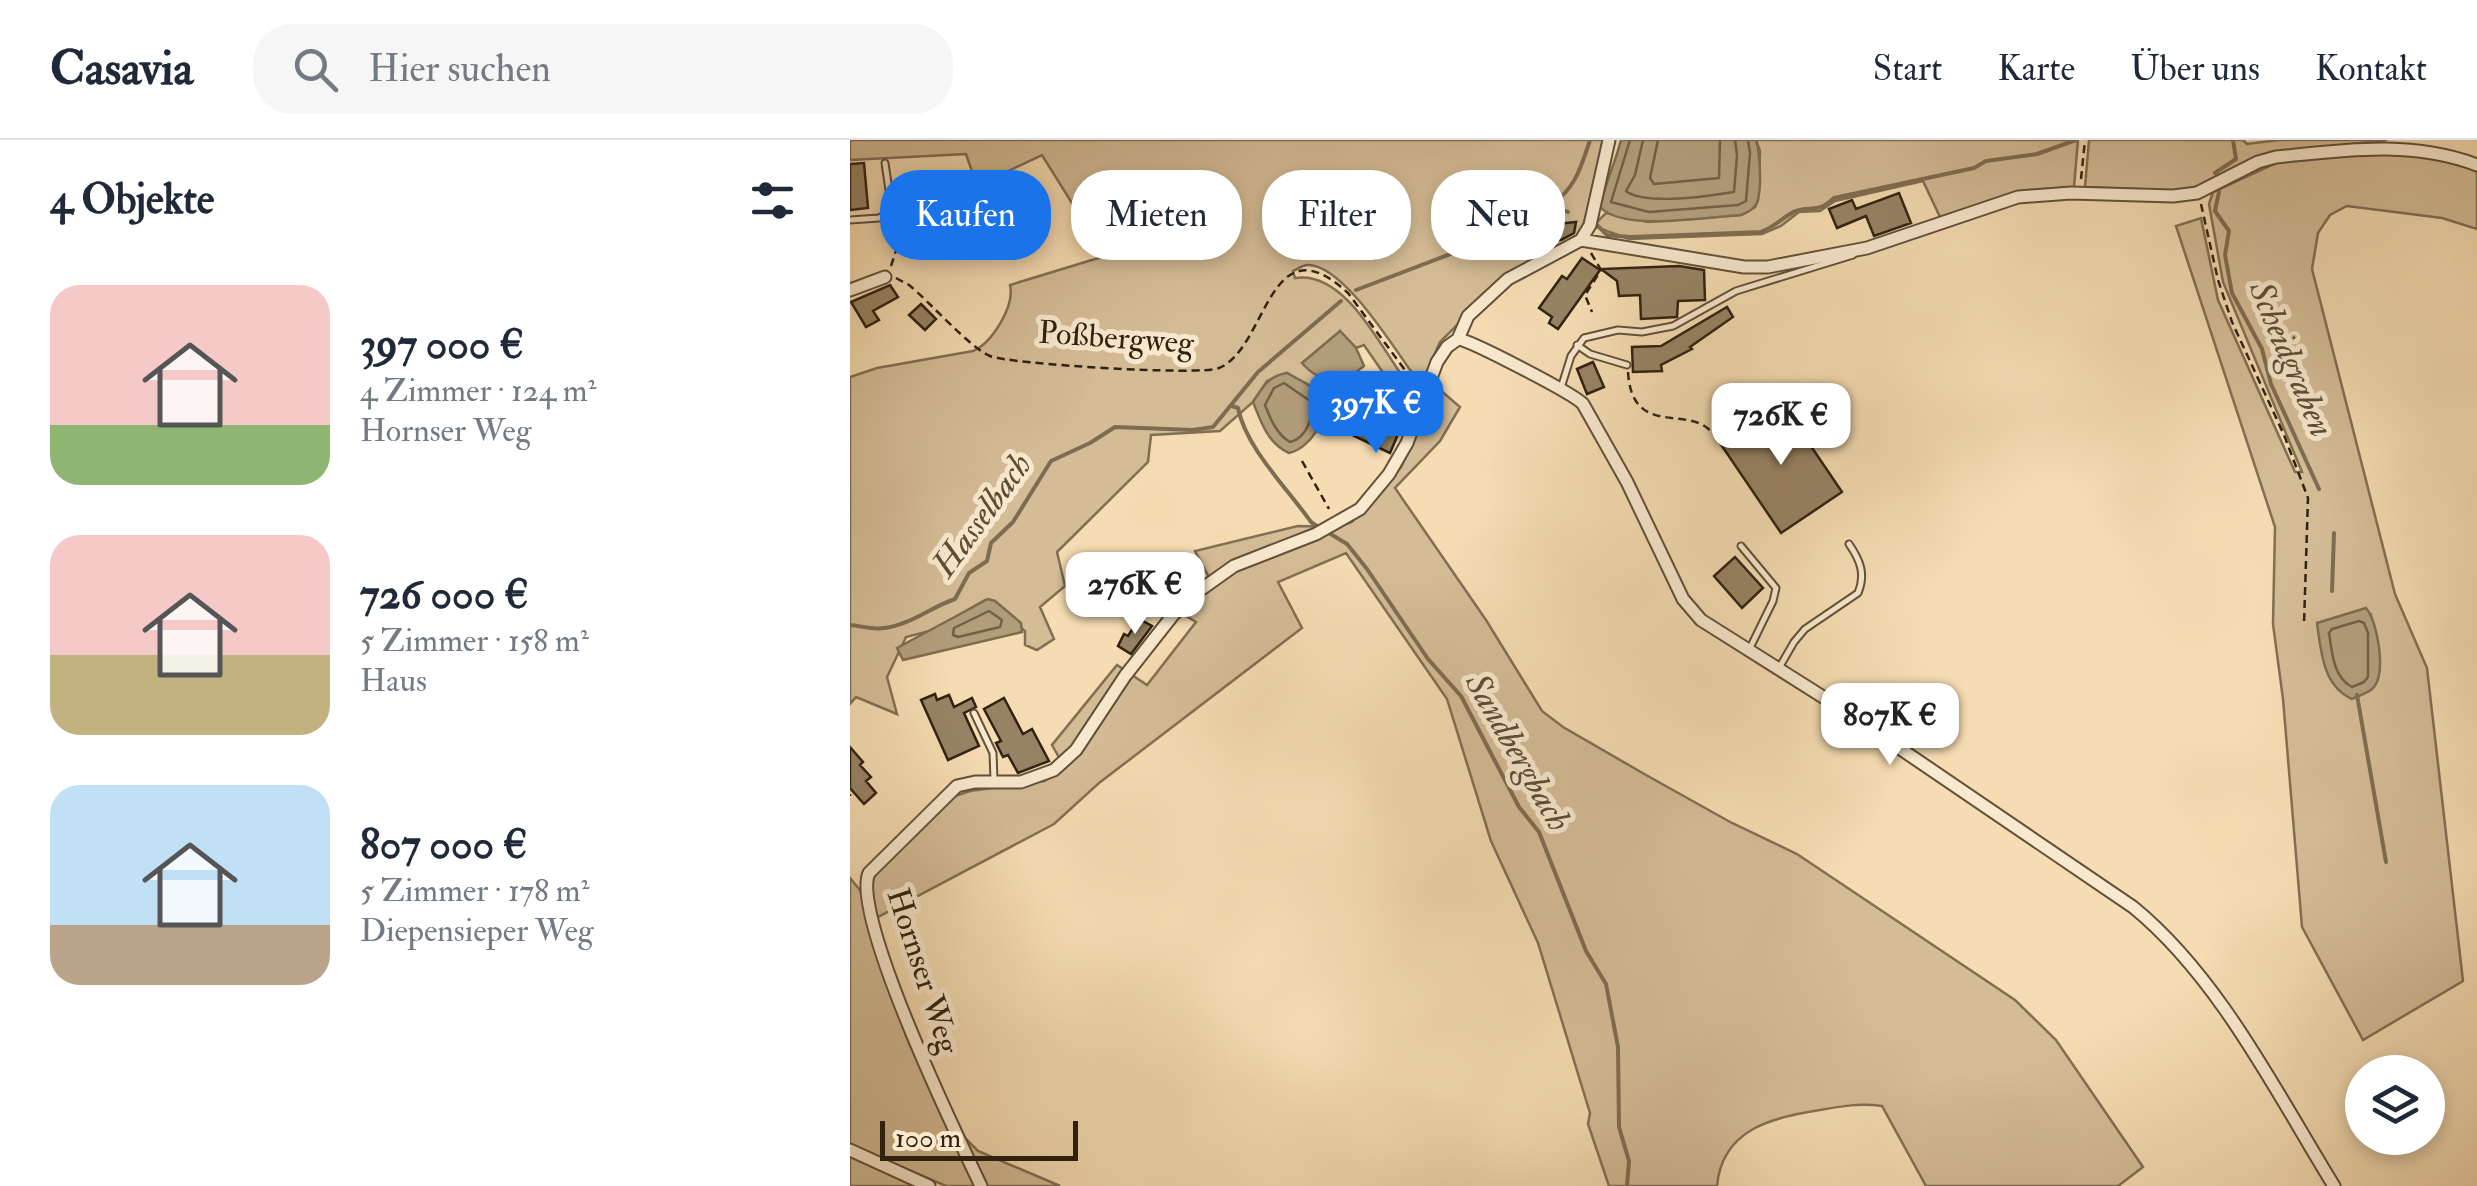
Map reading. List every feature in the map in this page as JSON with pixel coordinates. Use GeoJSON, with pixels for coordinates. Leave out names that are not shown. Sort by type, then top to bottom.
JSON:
{"type":"FeatureCollection","features":[{"type":"Feature","properties":{"kind":"street"},"geometry":{"type":"LineString","coordinates":[[1608,140],[1584,243],[1754,267],[1863,249],[2018,197],[2071,192],[2173,196],[2197,193],[2276,157],[2366,148],[2423,148],[2477,165]]}},
{"type":"Feature","properties":{"kind":"street","name":"Hornser Weg"},"geometry":{"type":"LineString","coordinates":[[981,1186],[911,1037],[871,917],[865,881],[876,865],[950,792],[966,783],[1022,782],[1054,770],[1076,750],[1125,676],[1196,594],[1234,566],[1316,534],[1360,508],[1389,474],[1407,443],[1440,356],[1458,339],[1468,316],[1495,288],[1584,243]]}},
{"type":"Feature","properties":{"kind":"street"},"geometry":{"type":"LineString","coordinates":[[850,290],[885,277]]}},
{"type":"Feature","properties":{"kind":"street"},"geometry":{"type":"LineString","coordinates":[[1458,339],[1471,341],[1579,398],[1690,608],[1713,630],[1779,668],[2157,927],[2216,1000],[2334,1186]]}},
{"type":"Feature","properties":{"kind":"street"},"geometry":{"type":"LineString","coordinates":[[850,1150],[929,1186]]}},
{"type":"Feature","properties":{"kind":"lane"},"geometry":{"type":"LineString","coordinates":[[885,163],[886,170]]}},
{"type":"Feature","properties":{"kind":"lane"},"geometry":{"type":"LineString","coordinates":[[850,220],[880,218]]}},
{"type":"Feature","properties":{"kind":"lane"},"geometry":{"type":"LineString","coordinates":[[1560,388],[1584,338],[1618,330],[1642,332],[1672,326],[1736,291],[1825,266],[1863,249]]}},
{"type":"Feature","properties":{"kind":"lane"},"geometry":{"type":"LineString","coordinates":[[1577,346],[1628,365]]}},
{"type":"Feature","properties":{"kind":"lane"},"geometry":{"type":"LineString","coordinates":[[1779,668],[1805,630],[1858,593],[1861,565],[1849,544]]}},
{"type":"Feature","properties":{"kind":"lane"},"geometry":{"type":"LineString","coordinates":[[1741,546],[1776,588],[1748,651]]}},
{"type":"Feature","properties":{"kind":"lane"},"geometry":{"type":"LineString","coordinates":[[974,712],[992,753],[994,782]]}},
{"type":"Feature","properties":{"kind":"path"},"geometry":{"type":"LineString","coordinates":[[2071,192],[2081,179],[2085,140]]}},
{"type":"Feature","properties":{"kind":"path"},"geometry":{"type":"LineString","coordinates":[[2197,193],[2232,322],[2308,498],[2304,624]]}},
{"type":"Feature","properties":{"kind":"path"},"geometry":{"type":"LineString","coordinates":[[1584,243],[1601,270],[1585,294],[1592,312]]}},
{"type":"Feature","properties":{"kind":"path"},"geometry":{"type":"LineString","coordinates":[[885,277],[892,260]]}},
{"type":"Feature","properties":{"kind":"path","name":"Poßbergweg"},"geometry":{"type":"LineString","coordinates":[[885,277],[910,285],[990,356],[1196,372],[1218,369],[1237,356],[1279,283],[1294,274],[1312,272],[1336,282],[1348,294],[1424,393]]}},
{"type":"Feature","properties":{"kind":"path"},"geometry":{"type":"LineString","coordinates":[[1628,365],[1630,393],[1648,412],[1660,418],[1698,421],[1713,434]]}},
{"type":"Feature","properties":{"kind":"path"},"geometry":{"type":"LineString","coordinates":[[1302,460],[1335,525]]}},
{"type":"Feature","properties":{"kind":"shaded area"},"geometry":{"type":"Polygon","coordinates":[[[850,140],[1605,140],[1579,238],[1565,245],[1565,170],[1431,170],[1431,260],[1537,260],[1505,277],[1440,342],[1426,374],[1415,377],[1368,311],[1337,279],[1308,265],[1293,271],[1295,278],[1329,285],[1344,297],[1403,377],[1395,382],[1384,374],[1364,345],[1356,348],[1340,331],[1318,377],[1331,380],[1318,392],[1287,373],[1267,381],[1253,402],[1220,431],[1151,435],[1148,462],[1057,552],[1065,586],[1040,607],[1054,639],[1037,650],[1025,645],[1025,631],[985,600],[933,630],[906,637],[887,677],[897,714],[856,697],[850,704],[850,377],[877,368],[973,351],[988,340],[1000,323],[1009,303],[1010,285],[1092,260],[1242,260],[1242,170],[1071,170],[1071,201],[1042,155],[1011,170],[972,170],[966,154],[850,160],[850,140]]]}},
{"type":"Feature","properties":{"kind":"shaded area"},"geometry":{"type":"Polygon","coordinates":[[[1756,140],[2078,140],[2074,187],[2029,190],[1940,217],[1923,181],[1835,201],[1820,211],[1799,212],[1762,234],[1629,239],[1593,226],[1606,213],[1648,222],[1741,215],[1755,207],[1758,200],[1760,151],[1756,140]]]}},
{"type":"Feature","properties":{"kind":"shaded area"},"geometry":{"type":"Polygon","coordinates":[[[2089,140],[2243,140],[2247,144],[2279,140],[2387,140],[2277,153],[2248,161],[2207,185],[2186,191],[2085,187],[2089,140]]]}},
{"type":"Feature","properties":{"kind":"shaded area"},"geometry":{"type":"Polygon","coordinates":[[[2359,154],[2440,156],[2477,171],[2477,229],[2442,218],[2347,206],[2330,215],[2318,233],[2312,269],[2395,594],[2427,668],[2463,981],[2363,1040],[2302,927],[2273,624],[2275,527],[2176,226],[2201,218],[2218,300],[2295,472],[2302,472],[2223,282],[2209,204],[2213,192],[2276,163],[2359,154]],[[2371,613],[2353,698],[2371,690],[2371,613]]]}},
{"type":"Feature","properties":{"kind":"shaded area"},"geometry":{"type":"Polygon","coordinates":[[[1432,383],[1460,407],[1440,441],[1395,488],[1486,620],[1542,711],[1646,775],[1797,854],[2015,1000],[2056,1040],[2143,1167],[2118,1186],[1926,1186],[1882,1106],[1859,1105],[1785,1117],[1753,1129],[1729,1151],[1717,1186],[1609,1186],[1538,943],[1491,841],[1447,699],[1346,553],[1278,582],[1302,628],[1099,783],[1054,824],[876,918],[871,885],[878,868],[952,797],[1044,781],[1054,775],[1061,761],[1052,745],[1117,665],[1147,685],[1196,622],[1181,613],[1212,583],[1195,551],[1298,526],[1337,527],[1352,522],[1401,467],[1432,383]]]}},
{"type":"Feature","properties":{"kind":"shaded area"},"geometry":{"type":"Polygon","coordinates":[[[850,878],[860,890],[906,1036],[975,1186],[946,1186],[850,1145],[850,878]]]}},
{"type":"Feature","properties":{"kind":"shaded area"},"geometry":{"type":"Polygon","coordinates":[[[962,1135],[978,1151],[1060,1186],[987,1186],[962,1135]]]}},
{"type":"Feature","properties":{"kind":"shaded area"},"geometry":{"type":"Polygon","coordinates":[[[850,1156],[915,1186],[850,1186],[850,1156]]]}},
{"type":"Feature","properties":{"kind":"water"},"geometry":{"type":"Polygon","coordinates":[[[1621,140],[1756,140],[1758,201],[1741,215],[1646,221],[1611,215],[1600,207],[1621,140]]]}},
{"type":"Feature","properties":{"kind":"water"},"geometry":{"type":"Polygon","coordinates":[[[1340,331],[1356,348],[1364,366],[1340,378],[1316,375],[1302,363],[1340,331]]]}},
{"type":"Feature","properties":{"kind":"water"},"geometry":{"type":"Polygon","coordinates":[[[1287,373],[1315,389],[1324,404],[1317,431],[1289,453],[1270,438],[1253,402],[1271,380],[1287,373]]]}},
{"type":"Feature","properties":{"kind":"water"},"geometry":{"type":"Polygon","coordinates":[[[988,599],[1021,623],[1022,632],[903,660],[897,648],[988,599]]]}},
{"type":"Feature","properties":{"kind":"water"},"geometry":{"type":"Polygon","coordinates":[[[2366,608],[2377,635],[2380,670],[2374,687],[2352,699],[2329,677],[2317,623],[2366,608]]]}},
{"type":"Feature","properties":{"kind":"building"},"geometry":{"type":"Polygon","coordinates":[[[864,163],[868,208],[850,210],[850,164],[864,163]]]}},
{"type":"Feature","properties":{"kind":"building"},"geometry":{"type":"Polygon","coordinates":[[[1899,193],[1911,223],[1874,236],[1866,216],[1837,228],[1829,209],[1852,200],[1856,209],[1899,193]]]}},
{"type":"Feature","properties":{"kind":"building"},"geometry":{"type":"Polygon","coordinates":[[[1576,222],[1574,233],[1565,238],[1565,223],[1576,222]]]}},
{"type":"Feature","properties":{"kind":"building"},"geometry":{"type":"Polygon","coordinates":[[[1582,258],[1600,270],[1558,329],[1549,323],[1552,317],[1539,308],[1562,276],[1567,279],[1582,258]]]}},
{"type":"Feature","properties":{"kind":"building"},"geometry":{"type":"Polygon","coordinates":[[[1679,266],[1704,270],[1705,300],[1678,301],[1677,317],[1641,319],[1640,295],[1619,296],[1617,281],[1601,269],[1679,266]]]}},
{"type":"Feature","properties":{"kind":"building"},"geometry":{"type":"Polygon","coordinates":[[[890,285],[898,297],[873,311],[879,320],[866,327],[851,302],[890,285]]]}},
{"type":"Feature","properties":{"kind":"building"},"geometry":{"type":"Polygon","coordinates":[[[921,304],[936,319],[925,330],[909,315],[921,304]]]}},
{"type":"Feature","properties":{"kind":"building"},"geometry":{"type":"Polygon","coordinates":[[[1727,307],[1733,317],[1692,349],[1661,365],[1662,371],[1633,372],[1632,347],[1661,346],[1727,307]]]}},
{"type":"Feature","properties":{"kind":"building"},"geometry":{"type":"Polygon","coordinates":[[[1593,362],[1604,387],[1587,394],[1577,369],[1593,362]]]}},
{"type":"Feature","properties":{"kind":"building"},"geometry":{"type":"Polygon","coordinates":[[[1407,394],[1414,397],[1390,453],[1354,436],[1365,413],[1392,425],[1407,394]]]}},
{"type":"Feature","properties":{"kind":"building"},"geometry":{"type":"Polygon","coordinates":[[[1781,402],[1842,492],[1781,533],[1720,443],[1781,402]]]}},
{"type":"Feature","properties":{"kind":"building"},"geometry":{"type":"Polygon","coordinates":[[[1735,557],[1763,588],[1742,608],[1714,576],[1735,557]]]}},
{"type":"Feature","properties":{"kind":"building"},"geometry":{"type":"Polygon","coordinates":[[[1139,619],[1152,626],[1131,654],[1118,646],[1139,619]]]}},
{"type":"Feature","properties":{"kind":"building"},"geometry":{"type":"Polygon","coordinates":[[[935,694],[937,700],[949,695],[954,707],[972,698],[976,707],[964,713],[979,746],[948,760],[921,700],[935,694]]]}},
{"type":"Feature","properties":{"kind":"building"},"geometry":{"type":"Polygon","coordinates":[[[1004,698],[1023,734],[1032,729],[1049,761],[1018,773],[1008,755],[1003,757],[996,743],[1001,741],[984,709],[1004,698]]]}},
{"type":"Feature","properties":{"kind":"building"},"geometry":{"type":"Polygon","coordinates":[[[850,747],[863,762],[860,765],[871,777],[866,781],[876,793],[864,804],[850,788],[850,747]]]}},
{"type":"Feature","properties":{"kind":"waterway"},"geometry":{"type":"LineString","coordinates":[[1565,192],[1580,168],[1590,140]]}},
{"type":"Feature","properties":{"kind":"waterway","name":"Hasselbach"},"geometry":{"type":"LineString","coordinates":[[1596,224],[1607,235],[1630,237],[1761,232],[1792,213],[1819,208],[1834,198],[1974,168],[1986,161],[2037,154],[2076,140]]}},
{"type":"Feature","properties":{"kind":"waterway","name":"Scheidgraben"},"geometry":{"type":"LineString","coordinates":[[2215,173],[2236,159],[2233,140]]}},
{"type":"Feature","properties":{"kind":"waterway","name":"Scheidgraben"},"geometry":{"type":"LineString","coordinates":[[2219,192],[2215,211],[2229,231],[2225,255],[2232,293],[2262,349],[2271,384],[2319,489]]}},
{"type":"Feature","properties":{"kind":"waterway","name":"Hasselbach"},"geometry":{"type":"LineString","coordinates":[[1356,290],[1482,242],[1516,240],[1550,205],[1568,212]]}},
{"type":"Feature","properties":{"kind":"waterway","name":"Hasselbach"},"geometry":{"type":"LineString","coordinates":[[850,625],[876,629],[894,626],[955,599],[969,573],[987,561],[991,543],[1013,522],[1051,461],[1115,427],[1213,427],[1258,372],[1341,301]]}},
{"type":"Feature","properties":{"kind":"waterway","name":"Sandbergbach"},"geometry":{"type":"LineString","coordinates":[[1232,406],[1238,408],[1249,438],[1269,467],[1311,522],[1321,529]]}},
{"type":"Feature","properties":{"kind":"waterway","name":"Sandbergbach"},"geometry":{"type":"LineString","coordinates":[[1329,533],[1347,544],[1428,659],[1461,696],[1519,807],[1539,832],[1586,951],[1606,984],[1618,1047],[1619,1127],[1629,1161],[1627,1186]]}},
{"type":"Feature","properties":{"kind":"waterway","name":"Scheidgraben"},"geometry":{"type":"LineString","coordinates":[[2332,591],[2334,533]]}},
{"type":"Feature","properties":{"kind":"waterway","name":"Scheidgraben"},"geometry":{"type":"LineString","coordinates":[[2357,695],[2386,862]]}}]}
